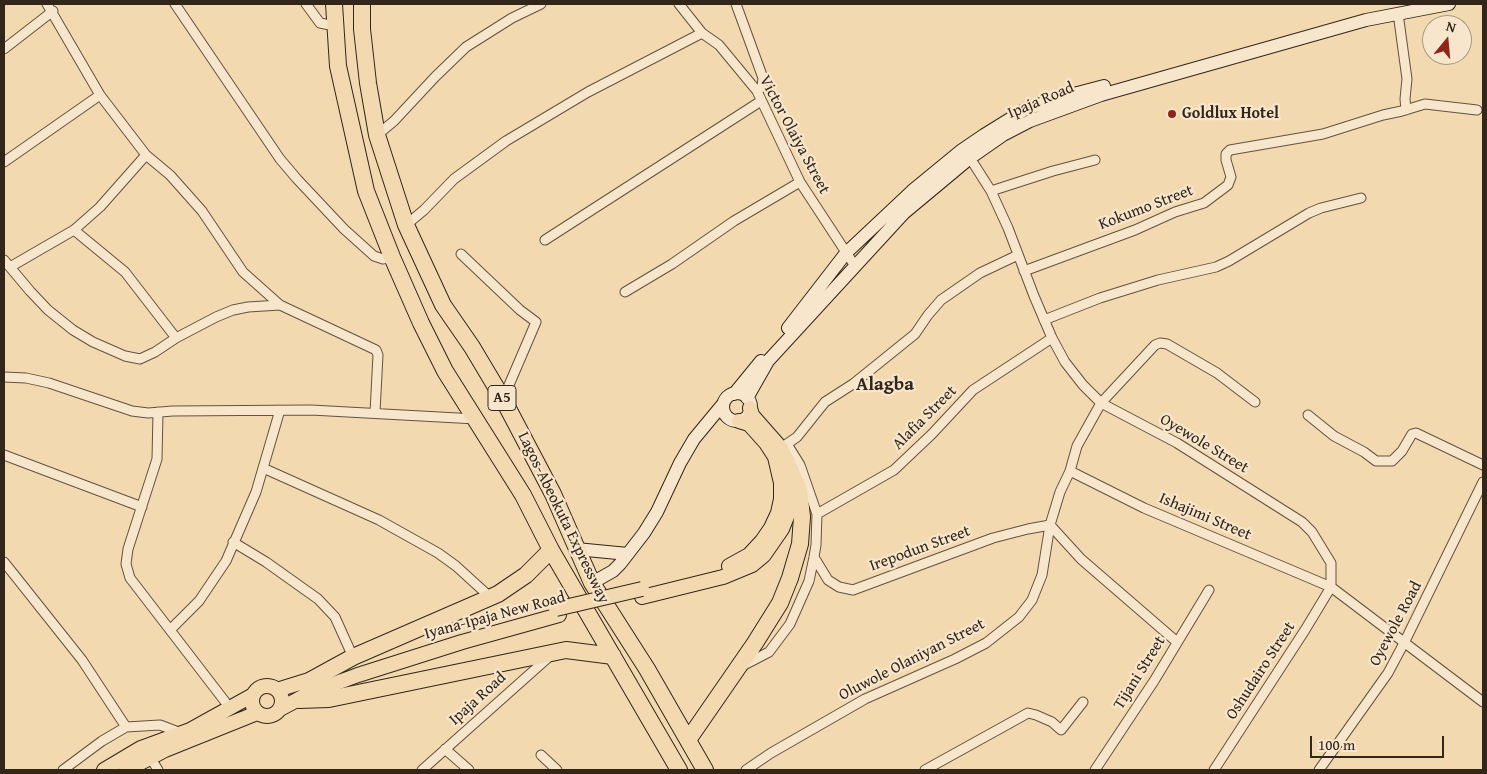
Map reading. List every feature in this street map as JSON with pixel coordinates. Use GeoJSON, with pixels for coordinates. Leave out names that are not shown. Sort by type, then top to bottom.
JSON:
{"type":"FeatureCollection","features":[{"type":"Feature","properties":{"kind":"highway","name":"Lagos-Abeokuta Expressway"},"geometry":{"type":"LineString","coordinates":[[334,4],[338,66],[366,191],[421,323],[445,371],[523,495],[551,550],[679,770]]}},
{"type":"Feature","properties":{"kind":"highway","name":"Lagos-Abeokuta Expressway"},"geometry":{"type":"LineString","coordinates":[[362,4],[362,30],[368,84],[377,135],[406,225],[443,305],[472,347],[503,399],[553,494],[592,583],[647,669],[705,770]]}},
{"type":"Feature","properties":{"kind":"highway"},"geometry":{"type":"LineString","coordinates":[[688,740],[712,703],[740,666],[780,603],[790,578],[800,544],[802,517],[799,490],[785,451]]}},
{"type":"Feature","properties":{"kind":"highway"},"geometry":{"type":"LineString","coordinates":[[311,680],[353,657],[511,586],[526,575],[551,550]]}},
{"type":"Feature","properties":{"kind":"highway"},"geometry":{"type":"LineString","coordinates":[[299,700],[329,699],[555,651],[574,649],[613,656]]}},
{"type":"Feature","properties":{"kind":"main road","name":"Ipaja Road"},"geometry":{"type":"LineString","coordinates":[[744,400],[846,253],[912,191],[962,150],[1026,109],[1242,45],[1400,8],[1449,4]]}},
{"type":"Feature","properties":{"kind":"main road","name":"Ipaja Road"},"geometry":{"type":"LineString","coordinates":[[744,400],[768,361],[904,213],[970,158],[1003,135],[1030,121],[1068,106],[1400,8]]}},
{"type":"Feature","properties":{"kind":"main road"},"geometry":{"type":"LineString","coordinates":[[592,583],[613,571],[644,533],[680,463],[699,432],[727,397],[744,400]]}},
{"type":"Feature","properties":{"kind":"main road"},"geometry":{"type":"LineString","coordinates":[[699,432],[748,415],[744,400]]}},
{"type":"Feature","properties":{"kind":"main road"},"geometry":{"type":"LineString","coordinates":[[744,400],[752,415],[785,451]]}},
{"type":"Feature","properties":{"kind":"main road"},"geometry":{"type":"LineString","coordinates":[[723,404],[724,412],[734,420]]}},
{"type":"Feature","properties":{"kind":"main road","name":"Iyana-Ipaja New Road"},"geometry":{"type":"LineString","coordinates":[[642,593],[730,565],[749,555],[771,528],[778,513],[781,500],[781,483],[775,457],[766,443],[749,424],[734,420]]}},
{"type":"Feature","properties":{"kind":"main road","name":"Iyana-Ipaja New Road"},"geometry":{"type":"LineString","coordinates":[[277,690],[481,629],[723,577],[752,565],[764,555],[782,529],[788,514],[791,489],[785,451]]}},
{"type":"Feature","properties":{"kind":"main road"},"geometry":{"type":"LineString","coordinates":[[576,549],[628,554]]}},
{"type":"Feature","properties":{"kind":"main road","name":"Iyana-Ipaja New Road"},"geometry":{"type":"LineString","coordinates":[[280,709],[312,692],[411,657],[557,612]]}},
{"type":"Feature","properties":{"kind":"main road"},"geometry":{"type":"LineString","coordinates":[[104,770],[141,748],[190,730],[253,695],[261,688],[272,687],[277,690],[282,699],[280,709],[272,716],[262,716],[257,713],[252,705],[253,695]]}},
{"type":"Feature","properties":{"kind":"main road"},"geometry":{"type":"LineString","coordinates":[[127,770],[150,757],[257,713]]}},
{"type":"Feature","properties":{"kind":"street"},"geometry":{"type":"LineString","coordinates":[[175,4],[280,158],[297,179],[374,256],[392,257]]}},
{"type":"Feature","properties":{"kind":"street"},"geometry":{"type":"LineString","coordinates":[[377,135],[394,121],[466,47],[512,18],[541,4]]}},
{"type":"Feature","properties":{"kind":"street","name":"Victor Olaiya Street"},"geometry":{"type":"LineString","coordinates":[[679,4],[702,33],[719,45],[757,91],[800,182],[855,266]]}},
{"type":"Feature","properties":{"kind":"street"},"geometry":{"type":"LineString","coordinates":[[736,4],[763,78],[762,87],[757,91]]}},
{"type":"Feature","properties":{"kind":"street"},"geometry":{"type":"LineString","coordinates":[[308,5],[320,23],[325,26],[335,26]]}},
{"type":"Feature","properties":{"kind":"street"},"geometry":{"type":"LineString","coordinates":[[4,49],[50,8],[100,95],[146,155],[170,175],[202,211],[243,272],[280,306],[376,350],[378,354],[375,412]]}},
{"type":"Feature","properties":{"kind":"street"},"geometry":{"type":"LineString","coordinates":[[1400,8],[1407,79],[1406,110]]}},
{"type":"Feature","properties":{"kind":"street"},"geometry":{"type":"LineString","coordinates":[[406,225],[424,210],[454,179],[506,141],[588,92],[702,33]]}},
{"type":"Feature","properties":{"kind":"street"},"geometry":{"type":"LineString","coordinates":[[4,162],[100,95]]}},
{"type":"Feature","properties":{"kind":"street"},"geometry":{"type":"LineString","coordinates":[[545,240],[761,101]]}},
{"type":"Feature","properties":{"kind":"street","name":"Kokumo Street"},"geometry":{"type":"LineString","coordinates":[[1024,271],[1135,230],[1175,212],[1204,203],[1228,185],[1231,177],[1226,154],[1230,150],[1323,134],[1425,104],[1477,110]]}},
{"type":"Feature","properties":{"kind":"street"},"geometry":{"type":"LineString","coordinates":[[146,155],[100,207],[74,230],[7,263],[36,298],[73,330],[93,342],[125,356],[140,359],[216,316],[248,307],[280,306]]}},
{"type":"Feature","properties":{"kind":"street","name":"Oyewole Street"},"geometry":{"type":"LineString","coordinates":[[970,158],[991,191],[1008,228],[1052,338],[1074,375],[1101,402],[1184,448],[1302,522],[1312,532],[1331,563],[1331,587]]}},
{"type":"Feature","properties":{"kind":"street"},"geometry":{"type":"LineString","coordinates":[[991,191],[1095,160]]}},
{"type":"Feature","properties":{"kind":"street"},"geometry":{"type":"LineString","coordinates":[[625,292],[672,264],[734,220],[800,182]]}},
{"type":"Feature","properties":{"kind":"street"},"geometry":{"type":"LineString","coordinates":[[1044,320],[1100,298],[1158,280],[1216,267],[1229,262],[1309,213],[1361,198]]}},
{"type":"Feature","properties":{"kind":"street"},"geometry":{"type":"LineString","coordinates":[[74,230],[125,272],[176,338]]}},
{"type":"Feature","properties":{"kind":"street"},"geometry":{"type":"LineString","coordinates":[[461,254],[520,310],[536,322],[503,399]]}},
{"type":"Feature","properties":{"kind":"street"},"geometry":{"type":"LineString","coordinates":[[740,666],[768,652],[790,624],[809,581],[816,545],[817,514],[800,465],[785,451],[826,402],[853,384],[915,334],[928,315],[942,300],[980,273],[1018,255]]}},
{"type":"Feature","properties":{"kind":"street","name":"Alafia Street"},"geometry":{"type":"LineString","coordinates":[[817,514],[894,470],[974,390],[1052,338]]}},
{"type":"Feature","properties":{"kind":"street","name":"Oluwole Olaniyan Street"},"geometry":{"type":"LineString","coordinates":[[746,770],[771,752],[865,699],[955,659],[986,643],[1019,616],[1032,600],[1042,575],[1050,525],[1077,446],[1101,402],[1155,345],[1160,343],[1173,348],[1217,373],[1255,402]]}},
{"type":"Feature","properties":{"kind":"street"},"geometry":{"type":"LineString","coordinates":[[4,377],[26,378],[49,384],[132,411],[280,410],[375,412],[476,419]]}},
{"type":"Feature","properties":{"kind":"street"},"geometry":{"type":"LineString","coordinates":[[170,630],[199,601],[226,561],[256,492],[280,410]]}},
{"type":"Feature","properties":{"kind":"street"},"geometry":{"type":"LineString","coordinates":[[158,412],[157,459],[128,549],[126,564],[130,578],[230,708]]}},
{"type":"Feature","properties":{"kind":"street"},"geometry":{"type":"LineString","coordinates":[[1308,416],[1334,436],[1364,452],[1376,461],[1392,462],[1402,451],[1412,434],[1416,433],[1483,465]]}},
{"type":"Feature","properties":{"kind":"street"},"geometry":{"type":"LineString","coordinates":[[4,455],[142,507]]}},
{"type":"Feature","properties":{"kind":"street"},"geometry":{"type":"LineString","coordinates":[[263,468],[379,520],[438,553],[456,566],[490,597]]}},
{"type":"Feature","properties":{"kind":"street","name":"Ishajimi Street"},"geometry":{"type":"LineString","coordinates":[[1070,471],[1144,508],[1331,587]]}},
{"type":"Feature","properties":{"kind":"street","name":"Oyewole Road"},"geometry":{"type":"LineString","coordinates":[[1319,770],[1371,699],[1404,643],[1483,482]]}},
{"type":"Feature","properties":{"kind":"street"},"geometry":{"type":"LineString","coordinates":[[1050,525],[1081,559],[1177,642]]}},
{"type":"Feature","properties":{"kind":"street","name":"Irepodun Street"},"geometry":{"type":"LineString","coordinates":[[814,557],[828,580],[839,588],[853,590],[994,538],[1050,525]]}},
{"type":"Feature","properties":{"kind":"street"},"geometry":{"type":"LineString","coordinates":[[233,542],[318,598],[335,617],[353,657]]}},
{"type":"Feature","properties":{"kind":"street"},"geometry":{"type":"LineString","coordinates":[[5,565],[82,660],[126,727]]}},
{"type":"Feature","properties":{"kind":"street"},"geometry":{"type":"LineString","coordinates":[[1331,587],[1483,702]]}},
{"type":"Feature","properties":{"kind":"street","name":"Oshudairo Street"},"geometry":{"type":"LineString","coordinates":[[1214,770],[1331,587]]}},
{"type":"Feature","properties":{"kind":"street","name":"Tijani Street"},"geometry":{"type":"LineString","coordinates":[[1095,770],[1154,681],[1209,590]]}},
{"type":"Feature","properties":{"kind":"street","name":"Ipaja Road"},"geometry":{"type":"LineString","coordinates":[[422,770],[555,651]]}},
{"type":"Feature","properties":{"kind":"street"},"geometry":{"type":"LineString","coordinates":[[924,770],[1028,714],[1036,715],[1052,722],[1061,730],[1083,702]]}},
{"type":"Feature","properties":{"kind":"street"},"geometry":{"type":"LineString","coordinates":[[63,770],[102,741],[126,727],[160,725],[181,732]]}},
{"type":"Feature","properties":{"kind":"street"},"geometry":{"type":"LineString","coordinates":[[445,749],[469,770]]}},
{"type":"Feature","properties":{"kind":"street"},"geometry":{"type":"LineString","coordinates":[[541,755],[556,770]]}},
{"type":"Feature","properties":{"kind":"street"},"geometry":{"type":"LineString","coordinates":[[150,757],[158,770]]}},
{"type":"Feature","properties":{"kind":"place","name":"Goldlux Hotel"},"geometry":{"type":"Point","coordinates":[1172,114]}},
{"type":"Feature","properties":{"kind":"district","name":"Alagba"},"geometry":{"type":"Point","coordinates":[885,385]}}]}
